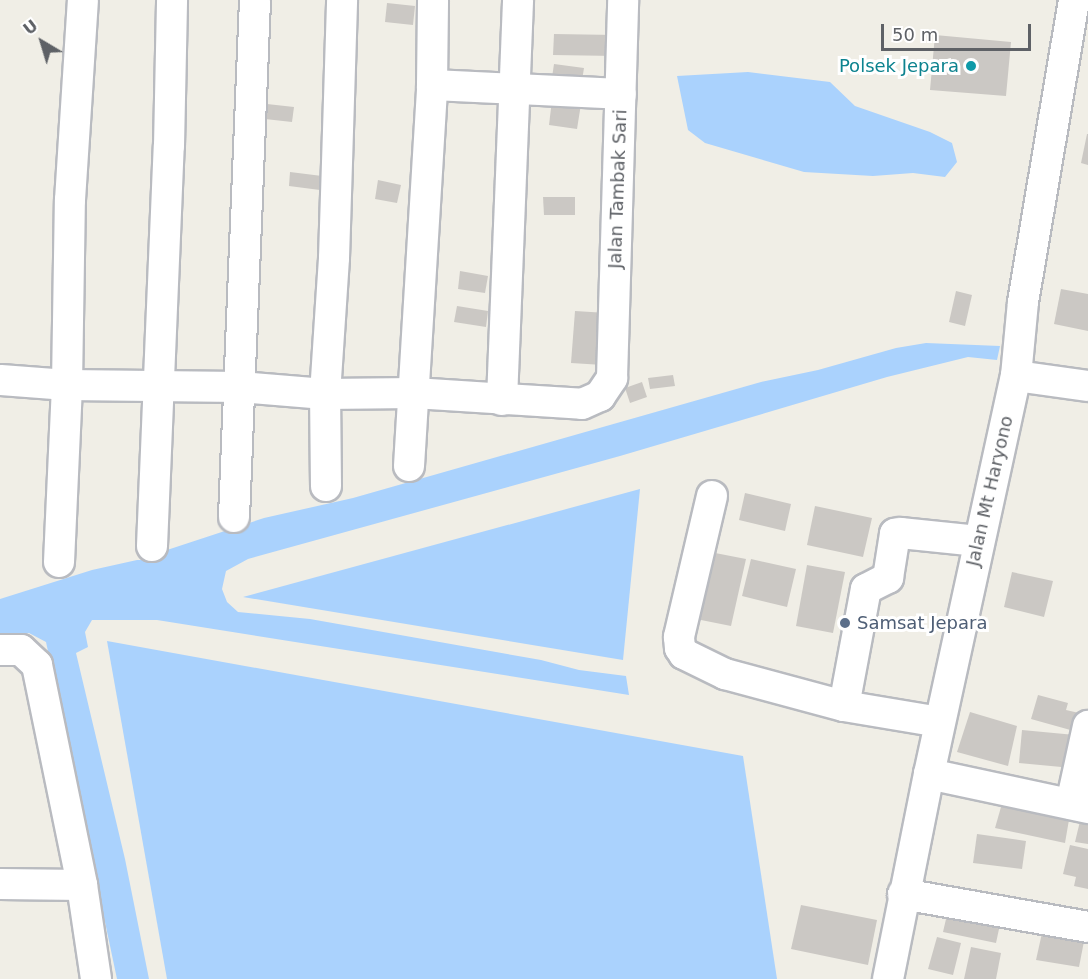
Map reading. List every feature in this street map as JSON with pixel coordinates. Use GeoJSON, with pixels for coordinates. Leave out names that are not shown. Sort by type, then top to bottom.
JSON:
{"type":"FeatureCollection","features":[{"type":"Feature","properties":{"kind":"street"},"geometry":{"type":"LineString","coordinates":[[59,562],[67,385],[70,200],[83,0]]}},
{"type":"Feature","properties":{"kind":"street"},"geometry":{"type":"LineString","coordinates":[[152,546],[169,146],[172,0]]}},
{"type":"Feature","properties":{"kind":"street"},"geometry":{"type":"LineString","coordinates":[[234,517],[255,0]]}},
{"type":"Feature","properties":{"kind":"street"},"geometry":{"type":"LineString","coordinates":[[326,486],[325,394],[334,258],[342,0]]}},
{"type":"Feature","properties":{"kind":"street"},"geometry":{"type":"LineString","coordinates":[[409,466],[432,85],[433,0]]}},
{"type":"Feature","properties":{"kind":"street"},"geometry":{"type":"LineString","coordinates":[[1,380],[67,385],[240,387],[325,394],[414,393],[502,400],[518,0]]}},
{"type":"Feature","properties":{"kind":"street","name":"Jalan Tambak Sari"},"geometry":{"type":"LineString","coordinates":[[502,400],[582,404],[600,396],[612,378],[623,0]]}},
{"type":"Feature","properties":{"kind":"street","name":"Jalan Mt Haryono"},"geometry":{"type":"LineString","coordinates":[[888,979],[903,894],[978,541],[1016,376],[1023,302],[1074,0]]}},
{"type":"Feature","properties":{"kind":"street"},"geometry":{"type":"LineString","coordinates":[[432,85],[513,87],[621,94]]}},
{"type":"Feature","properties":{"kind":"street"},"geometry":{"type":"LineString","coordinates":[[1016,376],[1088,386]]}},
{"type":"Feature","properties":{"kind":"street"},"geometry":{"type":"LineString","coordinates":[[712,496],[679,637],[680,648],[684,654],[725,674],[844,706],[940,722]]}},
{"type":"Feature","properties":{"kind":"street"},"geometry":{"type":"LineString","coordinates":[[844,706],[866,589],[888,578],[895,534],[978,541]]}},
{"type":"Feature","properties":{"kind":"street"},"geometry":{"type":"LineString","coordinates":[[0,650],[21,650],[37,665],[82,885],[96,979]]}},
{"type":"Feature","properties":{"kind":"street"},"geometry":{"type":"LineString","coordinates":[[929,774],[1080,806],[1088,726]]}},
{"type":"Feature","properties":{"kind":"street"},"geometry":{"type":"LineString","coordinates":[[0,884],[82,885]]}},
{"type":"Feature","properties":{"kind":"street"},"geometry":{"type":"LineString","coordinates":[[903,894],[1088,927]]}},
{"type":"Feature","properties":{"kind":"water"},"geometry":{"type":"Polygon","coordinates":[[[748,72],[830,82],[855,106],[930,132],[952,143],[957,162],[945,177],[913,173],[873,176],[804,172],[705,143],[688,130],[677,76],[748,72]]]}},
{"type":"Feature","properties":{"kind":"water"},"geometry":{"type":"Polygon","coordinates":[[[926,343],[1000,346],[997,360],[968,357],[887,377],[620,456],[248,559],[226,571],[222,589],[227,602],[238,612],[310,619],[541,660],[579,670],[626,676],[629,695],[157,620],[92,620],[85,632],[88,647],[76,653],[125,859],[149,979],[117,979],[46,642],[29,633],[0,641],[0,599],[92,570],[137,560],[161,560],[164,551],[264,518],[353,498],[761,382],[818,370],[896,348],[926,343]]]}},
{"type":"Feature","properties":{"kind":"water"},"geometry":{"type":"Polygon","coordinates":[[[640,489],[623,660],[243,597],[640,489]]]}},
{"type":"Feature","properties":{"kind":"water"},"geometry":{"type":"Polygon","coordinates":[[[107,641],[743,756],[777,979],[167,979],[107,641]]]}},
{"type":"Feature","properties":{"kind":"building"},"geometry":{"type":"Polygon","coordinates":[[[387,3],[415,6],[413,25],[385,22],[387,3]]]}},
{"type":"Feature","properties":{"kind":"building"},"geometry":{"type":"Polygon","coordinates":[[[554,34],[616,35],[616,56],[553,55],[554,34]]]}},
{"type":"Feature","properties":{"kind":"building","name":"Polsek Jepara"},"geometry":{"type":"Polygon","coordinates":[[[935,35],[1011,42],[1006,96],[930,90],[935,35]]]}},
{"type":"Feature","properties":{"kind":"building"},"geometry":{"type":"Polygon","coordinates":[[[554,64],[584,68],[581,87],[551,84],[554,64]]]}},
{"type":"Feature","properties":{"kind":"building"},"geometry":{"type":"Polygon","coordinates":[[[552,100],[581,104],[577,129],[549,125],[552,100]]]}},
{"type":"Feature","properties":{"kind":"building"},"geometry":{"type":"Polygon","coordinates":[[[267,104],[294,107],[292,122],[265,119],[267,104]]]}},
{"type":"Feature","properties":{"kind":"building"},"geometry":{"type":"Polygon","coordinates":[[[1088,134],[1088,165],[1081,163],[1088,134]]]}},
{"type":"Feature","properties":{"kind":"building"},"geometry":{"type":"Polygon","coordinates":[[[290,172],[322,176],[320,190],[289,186],[290,172]]]}},
{"type":"Feature","properties":{"kind":"building"},"geometry":{"type":"Polygon","coordinates":[[[378,180],[401,185],[397,203],[375,199],[378,180]]]}},
{"type":"Feature","properties":{"kind":"building"},"geometry":{"type":"Polygon","coordinates":[[[543,197],[575,197],[575,215],[544,215],[543,197]]]}},
{"type":"Feature","properties":{"kind":"building"},"geometry":{"type":"Polygon","coordinates":[[[460,271],[488,276],[485,293],[458,289],[460,271]]]}},
{"type":"Feature","properties":{"kind":"building"},"geometry":{"type":"Polygon","coordinates":[[[1061,289],[1088,294],[1088,331],[1054,324],[1061,289]]]}},
{"type":"Feature","properties":{"kind":"building"},"geometry":{"type":"Polygon","coordinates":[[[956,291],[972,295],[965,326],[949,322],[956,291]]]}},
{"type":"Feature","properties":{"kind":"building"},"geometry":{"type":"Polygon","coordinates":[[[457,306],[488,311],[486,327],[454,322],[457,306]]]}},
{"type":"Feature","properties":{"kind":"building"},"geometry":{"type":"Polygon","coordinates":[[[575,311],[607,313],[603,365],[571,363],[575,311]]]}},
{"type":"Feature","properties":{"kind":"building"},"geometry":{"type":"Polygon","coordinates":[[[673,375],[675,386],[650,389],[648,378],[673,375]]]}},
{"type":"Feature","properties":{"kind":"building"},"geometry":{"type":"Polygon","coordinates":[[[642,382],[647,397],[630,403],[625,388],[642,382]]]}},
{"type":"Feature","properties":{"kind":"building"},"geometry":{"type":"Polygon","coordinates":[[[745,493],[791,504],[785,531],[739,520],[745,493]]]}},
{"type":"Feature","properties":{"kind":"building"},"geometry":{"type":"Polygon","coordinates":[[[815,506],[872,518],[863,557],[807,545],[815,506]]]}},
{"type":"Feature","properties":{"kind":"building"},"geometry":{"type":"Polygon","coordinates":[[[710,552],[746,559],[731,626],[696,619],[710,552]]]}},
{"type":"Feature","properties":{"kind":"building"},"geometry":{"type":"Polygon","coordinates":[[[751,559],[796,569],[787,607],[742,596],[751,559]]]}},
{"type":"Feature","properties":{"kind":"building"},"geometry":{"type":"Polygon","coordinates":[[[807,565],[845,572],[833,633],[796,626],[807,565]]]}},
{"type":"Feature","properties":{"kind":"building"},"geometry":{"type":"Polygon","coordinates":[[[1012,572],[1053,581],[1044,617],[1004,607],[1012,572]]]}},
{"type":"Feature","properties":{"kind":"building"},"geometry":{"type":"Polygon","coordinates":[[[1038,695],[1068,703],[1066,710],[1079,713],[1074,731],[1031,719],[1038,695]]]}},
{"type":"Feature","properties":{"kind":"building"},"geometry":{"type":"Polygon","coordinates":[[[970,712],[1017,726],[1008,766],[957,752],[970,712]]]}},
{"type":"Feature","properties":{"kind":"building"},"geometry":{"type":"Polygon","coordinates":[[[1022,730],[1075,735],[1072,768],[1019,763],[1022,730]]]}},
{"type":"Feature","properties":{"kind":"building"},"geometry":{"type":"Polygon","coordinates":[[[1005,793],[1071,808],[1065,843],[995,828],[1005,793]]]}},
{"type":"Feature","properties":{"kind":"building"},"geometry":{"type":"Polygon","coordinates":[[[1081,817],[1088,818],[1088,844],[1075,842],[1081,817]]]}},
{"type":"Feature","properties":{"kind":"building"},"geometry":{"type":"Polygon","coordinates":[[[977,834],[1026,841],[1022,869],[973,863],[977,834]]]}},
{"type":"Feature","properties":{"kind":"building"},"geometry":{"type":"Polygon","coordinates":[[[1070,845],[1088,849],[1088,889],[1074,886],[1076,877],[1063,874],[1070,845]]]}},
{"type":"Feature","properties":{"kind":"building"},"geometry":{"type":"Polygon","coordinates":[[[801,905],[877,920],[868,965],[791,949],[801,905]]]}},
{"type":"Feature","properties":{"kind":"building"},"geometry":{"type":"Polygon","coordinates":[[[949,906],[1002,915],[996,943],[943,932],[949,906]]]}},
{"type":"Feature","properties":{"kind":"building"},"geometry":{"type":"Polygon","coordinates":[[[1044,924],[1086,931],[1079,967],[1036,960],[1044,924]]]}},
{"type":"Feature","properties":{"kind":"building"},"geometry":{"type":"Polygon","coordinates":[[[937,937],[961,943],[953,975],[928,969],[937,937]]]}},
{"type":"Feature","properties":{"kind":"building"},"geometry":{"type":"Polygon","coordinates":[[[971,947],[1001,953],[996,979],[964,979],[971,947]]]}},
{"type":"Feature","properties":{"kind":"place","name":"Polsek Jepara"},"geometry":{"type":"Point","coordinates":[971,66]}},
{"type":"Feature","properties":{"kind":"place","name":"Samsat Jepara"},"geometry":{"type":"Point","coordinates":[845,623]}}]}
